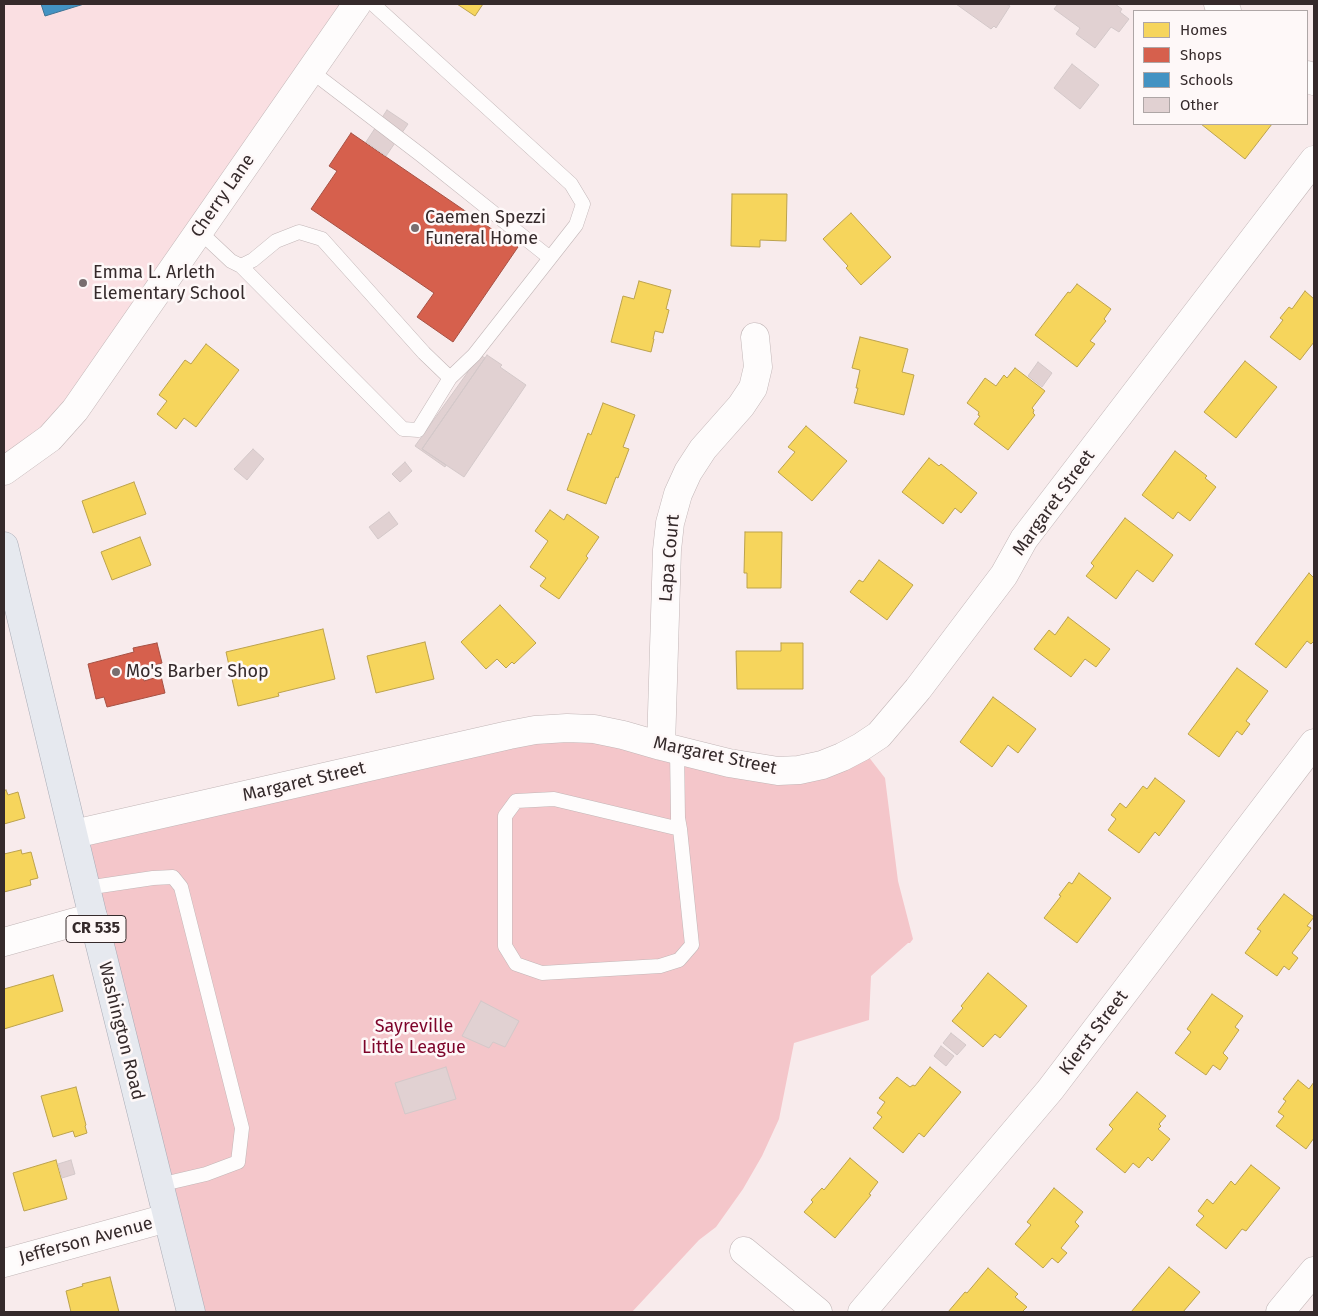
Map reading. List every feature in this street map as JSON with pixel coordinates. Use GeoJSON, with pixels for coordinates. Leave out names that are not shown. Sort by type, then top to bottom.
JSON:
{"type":"FeatureCollection","features":[{"type":"Feature","properties":{"kind":"main road","name":"Washington Road"},"geometry":{"type":"LineString","coordinates":[[4,546],[11,606],[74,834],[191,1312]]}},
{"type":"Feature","properties":{"kind":"street","name":"Cherry Lane"},"geometry":{"type":"LineString","coordinates":[[4,471],[50,438],[75,410],[357,4]]}},
{"type":"Feature","properties":{"kind":"street","name":"Margaret Street"},"geometry":{"type":"LineString","coordinates":[[74,834],[535,730],[594,729],[623,734],[720,761],[778,770],[799,770],[822,765],[861,748],[879,734],[918,689],[1000,580],[1024,539],[1314,160]]}},
{"type":"Feature","properties":{"kind":"street","name":"Lapa Court"},"geometry":{"type":"LineString","coordinates":[[669,748],[667,550],[670,523],[678,494],[688,472],[703,449],[741,406],[753,388],[758,366],[755,337]]}},
{"type":"Feature","properties":{"kind":"street","name":"Kierst Street"},"geometry":{"type":"LineString","coordinates":[[862,1312],[1066,1071],[1314,743]]}},
{"type":"Feature","properties":{"kind":"street"},"geometry":{"type":"LineString","coordinates":[[4,942],[93,917]]}},
{"type":"Feature","properties":{"kind":"street","name":"Jefferson Avenue"},"geometry":{"type":"LineString","coordinates":[[4,1263],[167,1218]]}},
{"type":"Feature","properties":{"kind":"street"},"geometry":{"type":"LineString","coordinates":[[744,1252],[818,1312]]}},
{"type":"Feature","properties":{"kind":"street"},"geometry":{"type":"LineString","coordinates":[[1280,1312],[1314,1271]]}},
{"type":"Feature","properties":{"kind":"lane"},"geometry":{"type":"LineString","coordinates":[[199,231],[232,261],[241,266],[403,429],[418,430],[450,378],[474,355],[576,225],[583,204],[571,184],[374,4]]}},
{"type":"Feature","properties":{"kind":"lane"},"geometry":{"type":"LineString","coordinates":[[311,71],[421,155],[550,258]]}},
{"type":"Feature","properties":{"kind":"lane"},"geometry":{"type":"LineString","coordinates":[[241,266],[253,260],[276,241],[299,232],[322,239],[424,353],[450,378]]}},
{"type":"Feature","properties":{"kind":"lane"},"geometry":{"type":"LineString","coordinates":[[669,748],[680,829],[692,945],[679,960],[660,966],[542,973],[516,964],[505,946],[505,816],[516,801],[554,799],[680,829]]}},
{"type":"Feature","properties":{"kind":"lane"},"geometry":{"type":"LineString","coordinates":[[86,888],[153,878],[173,877],[181,888],[242,1128],[238,1162],[206,1174],[159,1185]]}},
{"type":"Feature","properties":{"kind":"shaded area","name":"Emma L. Arleth Elementary School"},"geometry":{"type":"Polygon","coordinates":[[[4,4],[357,4],[75,410],[4,471],[4,4]]]}},
{"type":"Feature","properties":{"kind":"green space","name":"Sayreville Little League"},"geometry":{"type":"Polygon","coordinates":[[[535,730],[756,767],[861,747],[885,778],[898,881],[913,939],[871,976],[869,1020],[794,1043],[779,1119],[762,1156],[743,1189],[716,1227],[699,1240],[632,1312],[191,1312],[74,834],[535,730]]]}},
{"type":"Feature","properties":{"kind":"building: Homes"},"geometry":{"type":"Polygon","coordinates":[[[457,4],[483,4],[475,16],[457,4]]]}},
{"type":"Feature","properties":{"kind":"building: Homes"},"geometry":{"type":"Polygon","coordinates":[[[1202,125],[1271,125],[1245,159],[1202,125]]]}},
{"type":"Feature","properties":{"kind":"building: Homes"},"geometry":{"type":"Polygon","coordinates":[[[732,194],[787,194],[786,241],[760,240],[760,247],[731,246],[732,194]]]}},
{"type":"Feature","properties":{"kind":"building: Homes"},"geometry":{"type":"Polygon","coordinates":[[[851,213],[891,257],[861,285],[846,268],[848,266],[823,239],[851,213]]]}},
{"type":"Feature","properties":{"kind":"building: Homes"},"geometry":{"type":"Polygon","coordinates":[[[639,281],[671,290],[666,309],[669,310],[663,333],[655,331],[651,352],[611,342],[623,296],[634,299],[639,281]]]}},
{"type":"Feature","properties":{"kind":"building: Homes"},"geometry":{"type":"Polygon","coordinates":[[[1077,284],[1111,309],[1104,319],[1106,321],[1090,341],[1095,344],[1077,367],[1035,335],[1068,292],[1070,293],[1077,284]]]}},
{"type":"Feature","properties":{"kind":"building: Homes"},"geometry":{"type":"Polygon","coordinates":[[[1305,291],[1314,299],[1314,342],[1300,360],[1270,337],[1283,320],[1280,318],[1289,307],[1292,309],[1305,291]]]}},
{"type":"Feature","properties":{"kind":"building: Homes"},"geometry":{"type":"Polygon","coordinates":[[[860,337],[908,349],[902,372],[914,375],[904,415],[854,403],[860,370],[852,368],[860,337]]]}},
{"type":"Feature","properties":{"kind":"building: Homes"},"geometry":{"type":"Polygon","coordinates":[[[206,344],[239,370],[196,427],[184,418],[176,429],[157,414],[167,401],[159,395],[185,360],[191,364],[206,344]]]}},
{"type":"Feature","properties":{"kind":"building: Homes"},"geometry":{"type":"Polygon","coordinates":[[[1245,361],[1277,387],[1236,438],[1204,412],[1245,361]]]}},
{"type":"Feature","properties":{"kind":"building: Homes"},"geometry":{"type":"Polygon","coordinates":[[[1015,368],[1045,391],[1032,408],[1035,415],[1008,450],[974,424],[980,416],[978,415],[979,412],[967,403],[985,378],[996,386],[1004,375],[1007,378],[1015,368]]]}},
{"type":"Feature","properties":{"kind":"building: Homes"},"geometry":{"type":"Polygon","coordinates":[[[603,403],[635,415],[623,447],[629,449],[606,504],[567,490],[588,433],[591,435],[603,403]]]}},
{"type":"Feature","properties":{"kind":"building: Homes"},"geometry":{"type":"Polygon","coordinates":[[[806,426],[847,461],[812,501],[778,472],[795,452],[788,447],[806,426]]]}},
{"type":"Feature","properties":{"kind":"building: Homes"},"geometry":{"type":"Polygon","coordinates":[[[1175,451],[1207,476],[1205,478],[1216,487],[1190,521],[1178,512],[1173,519],[1142,495],[1175,451]]]}},
{"type":"Feature","properties":{"kind":"building: Homes"},"geometry":{"type":"Polygon","coordinates":[[[929,458],[939,466],[941,464],[977,493],[961,513],[955,508],[943,524],[902,492],[929,458]]]}},
{"type":"Feature","properties":{"kind":"building: Homes"},"geometry":{"type":"Polygon","coordinates":[[[134,482],[146,514],[93,533],[82,501],[134,482]]]}},
{"type":"Feature","properties":{"kind":"building: Homes"},"geometry":{"type":"Polygon","coordinates":[[[550,510],[564,520],[567,514],[599,537],[586,556],[588,558],[559,599],[540,586],[546,578],[530,567],[548,541],[535,531],[550,510]]]}},
{"type":"Feature","properties":{"kind":"building: Homes"},"geometry":{"type":"Polygon","coordinates":[[[1125,518],[1173,555],[1153,582],[1137,570],[1116,599],[1086,576],[1094,566],[1091,563],[1125,518]]]}},
{"type":"Feature","properties":{"kind":"building: Homes"},"geometry":{"type":"Polygon","coordinates":[[[745,532],[782,532],[781,588],[747,588],[747,573],[744,573],[745,532]]]}},
{"type":"Feature","properties":{"kind":"building: Homes"},"geometry":{"type":"Polygon","coordinates":[[[140,537],[151,565],[112,580],[101,552],[140,537]]]}},
{"type":"Feature","properties":{"kind":"building: Homes"},"geometry":{"type":"Polygon","coordinates":[[[879,560],[913,585],[887,620],[850,592],[859,580],[863,582],[879,560]]]}},
{"type":"Feature","properties":{"kind":"building: Homes"},"geometry":{"type":"Polygon","coordinates":[[[1309,573],[1314,578],[1314,641],[1311,644],[1307,641],[1286,668],[1255,644],[1309,573]]]}},
{"type":"Feature","properties":{"kind":"building: Homes"},"geometry":{"type":"Polygon","coordinates":[[[500,605],[536,643],[514,664],[512,662],[506,668],[497,659],[486,669],[461,642],[500,605]]]}},
{"type":"Feature","properties":{"kind":"building: Homes"},"geometry":{"type":"Polygon","coordinates":[[[1068,617],[1110,649],[1096,667],[1085,659],[1071,677],[1034,649],[1049,630],[1055,635],[1068,617]]]}},
{"type":"Feature","properties":{"kind":"building: Homes"},"geometry":{"type":"Polygon","coordinates":[[[323,629],[335,679],[278,693],[279,696],[238,706],[226,652],[323,629]]]}},
{"type":"Feature","properties":{"kind":"building: Homes"},"geometry":{"type":"Polygon","coordinates":[[[425,642],[434,679],[376,693],[367,656],[425,642]]]}},
{"type":"Feature","properties":{"kind":"building: Homes"},"geometry":{"type":"Polygon","coordinates":[[[781,643],[803,643],[803,689],[737,689],[736,651],[781,651],[781,643]]]}},
{"type":"Feature","properties":{"kind":"building: Homes"},"geometry":{"type":"Polygon","coordinates":[[[1237,668],[1268,691],[1246,721],[1250,724],[1242,735],[1237,731],[1219,757],[1188,734],[1237,668]]]}},
{"type":"Feature","properties":{"kind":"building: Homes"},"geometry":{"type":"Polygon","coordinates":[[[993,697],[1036,729],[1018,753],[1008,745],[992,767],[960,742],[993,697]]]}},
{"type":"Feature","properties":{"kind":"building: Homes"},"geometry":{"type":"Polygon","coordinates":[[[1155,778],[1185,801],[1159,836],[1155,832],[1139,853],[1108,830],[1116,819],[1111,815],[1120,803],[1126,808],[1143,786],[1147,789],[1155,778]]]}},
{"type":"Feature","properties":{"kind":"building: Homes"},"geometry":{"type":"Polygon","coordinates":[[[6,790],[8,795],[18,792],[25,818],[4,824],[4,791],[6,790]]]}},
{"type":"Feature","properties":{"kind":"building: Homes"},"geometry":{"type":"Polygon","coordinates":[[[21,850],[22,854],[31,852],[38,878],[30,880],[31,885],[4,892],[4,854],[21,850]]]}},
{"type":"Feature","properties":{"kind":"building: Homes"},"geometry":{"type":"Polygon","coordinates":[[[1079,873],[1111,898],[1077,943],[1044,918],[1069,882],[1072,884],[1079,873]]]}},
{"type":"Feature","properties":{"kind":"building: Homes"},"geometry":{"type":"Polygon","coordinates":[[[1284,894],[1314,917],[1307,926],[1311,928],[1292,953],[1298,958],[1289,970],[1284,966],[1277,976],[1245,953],[1261,931],[1257,929],[1284,894]]]}},
{"type":"Feature","properties":{"kind":"building: Homes"},"geometry":{"type":"Polygon","coordinates":[[[988,973],[1027,1006],[1000,1038],[995,1034],[983,1047],[952,1021],[963,1008],[961,1006],[988,973]]]}},
{"type":"Feature","properties":{"kind":"building: Homes"},"geometry":{"type":"Polygon","coordinates":[[[53,975],[63,1011],[4,1029],[4,989],[53,975]]]}},
{"type":"Feature","properties":{"kind":"building: Homes"},"geometry":{"type":"Polygon","coordinates":[[[1212,994],[1243,1016],[1235,1027],[1239,1030],[1223,1053],[1228,1058],[1220,1070],[1213,1065],[1206,1075],[1175,1053],[1191,1032],[1187,1029],[1212,994]]]}},
{"type":"Feature","properties":{"kind":"building: Homes"},"geometry":{"type":"Polygon","coordinates":[[[930,1067],[961,1092],[924,1137],[919,1133],[903,1153],[873,1128],[882,1117],[877,1113],[885,1102],[879,1098],[897,1077],[910,1087],[915,1086],[930,1067]]]}},
{"type":"Feature","properties":{"kind":"building: Homes"},"geometry":{"type":"Polygon","coordinates":[[[1298,1080],[1309,1089],[1314,1082],[1314,1138],[1306,1149],[1276,1126],[1284,1116],[1278,1112],[1286,1101],[1283,1099],[1298,1080]]]}},
{"type":"Feature","properties":{"kind":"building: Homes"},"geometry":{"type":"Polygon","coordinates":[[[76,1087],[87,1133],[75,1137],[73,1131],[53,1137],[41,1096],[76,1087]]]}},
{"type":"Feature","properties":{"kind":"building: Homes"},"geometry":{"type":"Polygon","coordinates":[[[1137,1092],[1166,1116],[1159,1124],[1161,1126],[1158,1129],[1170,1139],[1152,1161],[1148,1157],[1139,1168],[1133,1163],[1125,1173],[1096,1149],[1113,1129],[1109,1125],[1137,1092]]]}},
{"type":"Feature","properties":{"kind":"building: Homes"},"geometry":{"type":"Polygon","coordinates":[[[850,1158],[878,1182],[869,1194],[871,1195],[835,1238],[804,1212],[813,1202],[811,1200],[822,1188],[824,1190],[850,1158]]]}},
{"type":"Feature","properties":{"kind":"building: Homes"},"geometry":{"type":"Polygon","coordinates":[[[56,1160],[67,1199],[24,1211],[13,1173],[56,1160]]]}},
{"type":"Feature","properties":{"kind":"building: Homes"},"geometry":{"type":"Polygon","coordinates":[[[1251,1165],[1280,1188],[1246,1231],[1242,1229],[1226,1249],[1196,1225],[1204,1216],[1198,1211],[1207,1199],[1213,1204],[1231,1181],[1235,1185],[1251,1165]]]}},
{"type":"Feature","properties":{"kind":"building: Homes"},"geometry":{"type":"Polygon","coordinates":[[[1054,1188],[1083,1212],[1075,1222],[1079,1226],[1061,1248],[1067,1253],[1058,1263],[1052,1258],[1043,1268],[1015,1244],[1031,1225],[1027,1222],[1054,1188]]]}},
{"type":"Feature","properties":{"kind":"building: Homes"},"geometry":{"type":"Polygon","coordinates":[[[1169,1267],[1200,1292],[1183,1312],[1131,1312],[1169,1267]]]}},
{"type":"Feature","properties":{"kind":"building: Homes"},"geometry":{"type":"Polygon","coordinates":[[[988,1268],[1018,1294],[1015,1297],[1027,1307],[1022,1312],[948,1312],[965,1292],[967,1293],[988,1268]]]}},
{"type":"Feature","properties":{"kind":"building: Homes"},"geometry":{"type":"Polygon","coordinates":[[[110,1277],[119,1312],[71,1312],[66,1291],[83,1286],[82,1284],[110,1277]]]}},
{"type":"Feature","properties":{"kind":"building: Shops","name":"Caemen Spezzi Funeral Home"},"geometry":{"type":"Polygon","coordinates":[[[351,133],[518,247],[453,342],[417,317],[434,293],[311,209],[337,171],[329,166],[351,133]]]}},
{"type":"Feature","properties":{"kind":"building: Shops","name":"Mo's Barber Shop"},"geometry":{"type":"Polygon","coordinates":[[[157,643],[162,663],[141,669],[144,681],[161,676],[165,693],[107,707],[104,697],[96,699],[88,664],[134,652],[133,648],[157,643]]]}},
{"type":"Feature","properties":{"kind":"building: Schools"},"geometry":{"type":"Polygon","coordinates":[[[41,4],[84,4],[45,16],[41,4]]]}},
{"type":"Feature","properties":{"kind":"building: Other"},"geometry":{"type":"Polygon","coordinates":[[[956,4],[1006,4],[1010,6],[996,28],[994,26],[991,29],[956,4]]]}},
{"type":"Feature","properties":{"kind":"building: Other"},"geometry":{"type":"Polygon","coordinates":[[[1058,4],[1115,4],[1122,9],[1120,12],[1129,19],[1119,32],[1111,27],[1095,48],[1076,34],[1080,28],[1054,9],[1058,4]]]}},
{"type":"Feature","properties":{"kind":"building: Other"},"geometry":{"type":"Polygon","coordinates":[[[1072,64],[1099,85],[1080,109],[1054,88],[1072,64]]]}},
{"type":"Feature","properties":{"kind":"building: Other"},"geometry":{"type":"Polygon","coordinates":[[[387,110],[408,124],[386,156],[366,142],[387,110]]]}},
{"type":"Feature","properties":{"kind":"building: Other"},"geometry":{"type":"Polygon","coordinates":[[[480,355],[485,358],[422,449],[446,465],[445,467],[415,446],[480,355]]]}},
{"type":"Feature","properties":{"kind":"building: Other"},"geometry":{"type":"Polygon","coordinates":[[[487,355],[502,365],[500,367],[526,385],[464,477],[422,449],[487,355]]]}},
{"type":"Feature","properties":{"kind":"building: Other"},"geometry":{"type":"Polygon","coordinates":[[[1038,362],[1052,373],[1042,387],[1028,376],[1038,362]]]}},
{"type":"Feature","properties":{"kind":"building: Other"},"geometry":{"type":"Polygon","coordinates":[[[253,449],[264,459],[247,480],[234,469],[253,449]]]}},
{"type":"Feature","properties":{"kind":"building: Other"},"geometry":{"type":"Polygon","coordinates":[[[405,462],[412,471],[400,482],[392,474],[405,462]]]}},
{"type":"Feature","properties":{"kind":"building: Other"},"geometry":{"type":"Polygon","coordinates":[[[389,512],[398,524],[378,539],[369,527],[389,512]]]}},
{"type":"Feature","properties":{"kind":"building: Other"},"geometry":{"type":"Polygon","coordinates":[[[481,1001],[519,1021],[505,1047],[493,1042],[489,1048],[462,1036],[481,1001]]]}},
{"type":"Feature","properties":{"kind":"building: Other"},"geometry":{"type":"Polygon","coordinates":[[[951,1033],[966,1045],[957,1055],[943,1043],[951,1033]]]}},
{"type":"Feature","properties":{"kind":"building: Other"},"geometry":{"type":"Polygon","coordinates":[[[941,1046],[954,1056],[946,1066],[934,1056],[941,1046]]]}},
{"type":"Feature","properties":{"kind":"building: Other"},"geometry":{"type":"Polygon","coordinates":[[[446,1067],[456,1099],[405,1114],[395,1083],[446,1067]]]}},
{"type":"Feature","properties":{"kind":"building: Other"},"geometry":{"type":"Polygon","coordinates":[[[71,1160],[75,1174],[62,1178],[58,1164],[71,1160]]]}},
{"type":"Feature","properties":{"kind":"place","name":"Caemen Spezzi Funeral Home"},"geometry":{"type":"Point","coordinates":[415,228]}},
{"type":"Feature","properties":{"kind":"place","name":"Emma L. Arleth Elementary School"},"geometry":{"type":"Point","coordinates":[83,283]}},
{"type":"Feature","properties":{"kind":"place","name":"Mo's Barber Shop"},"geometry":{"type":"Point","coordinates":[116,672]}}]}
